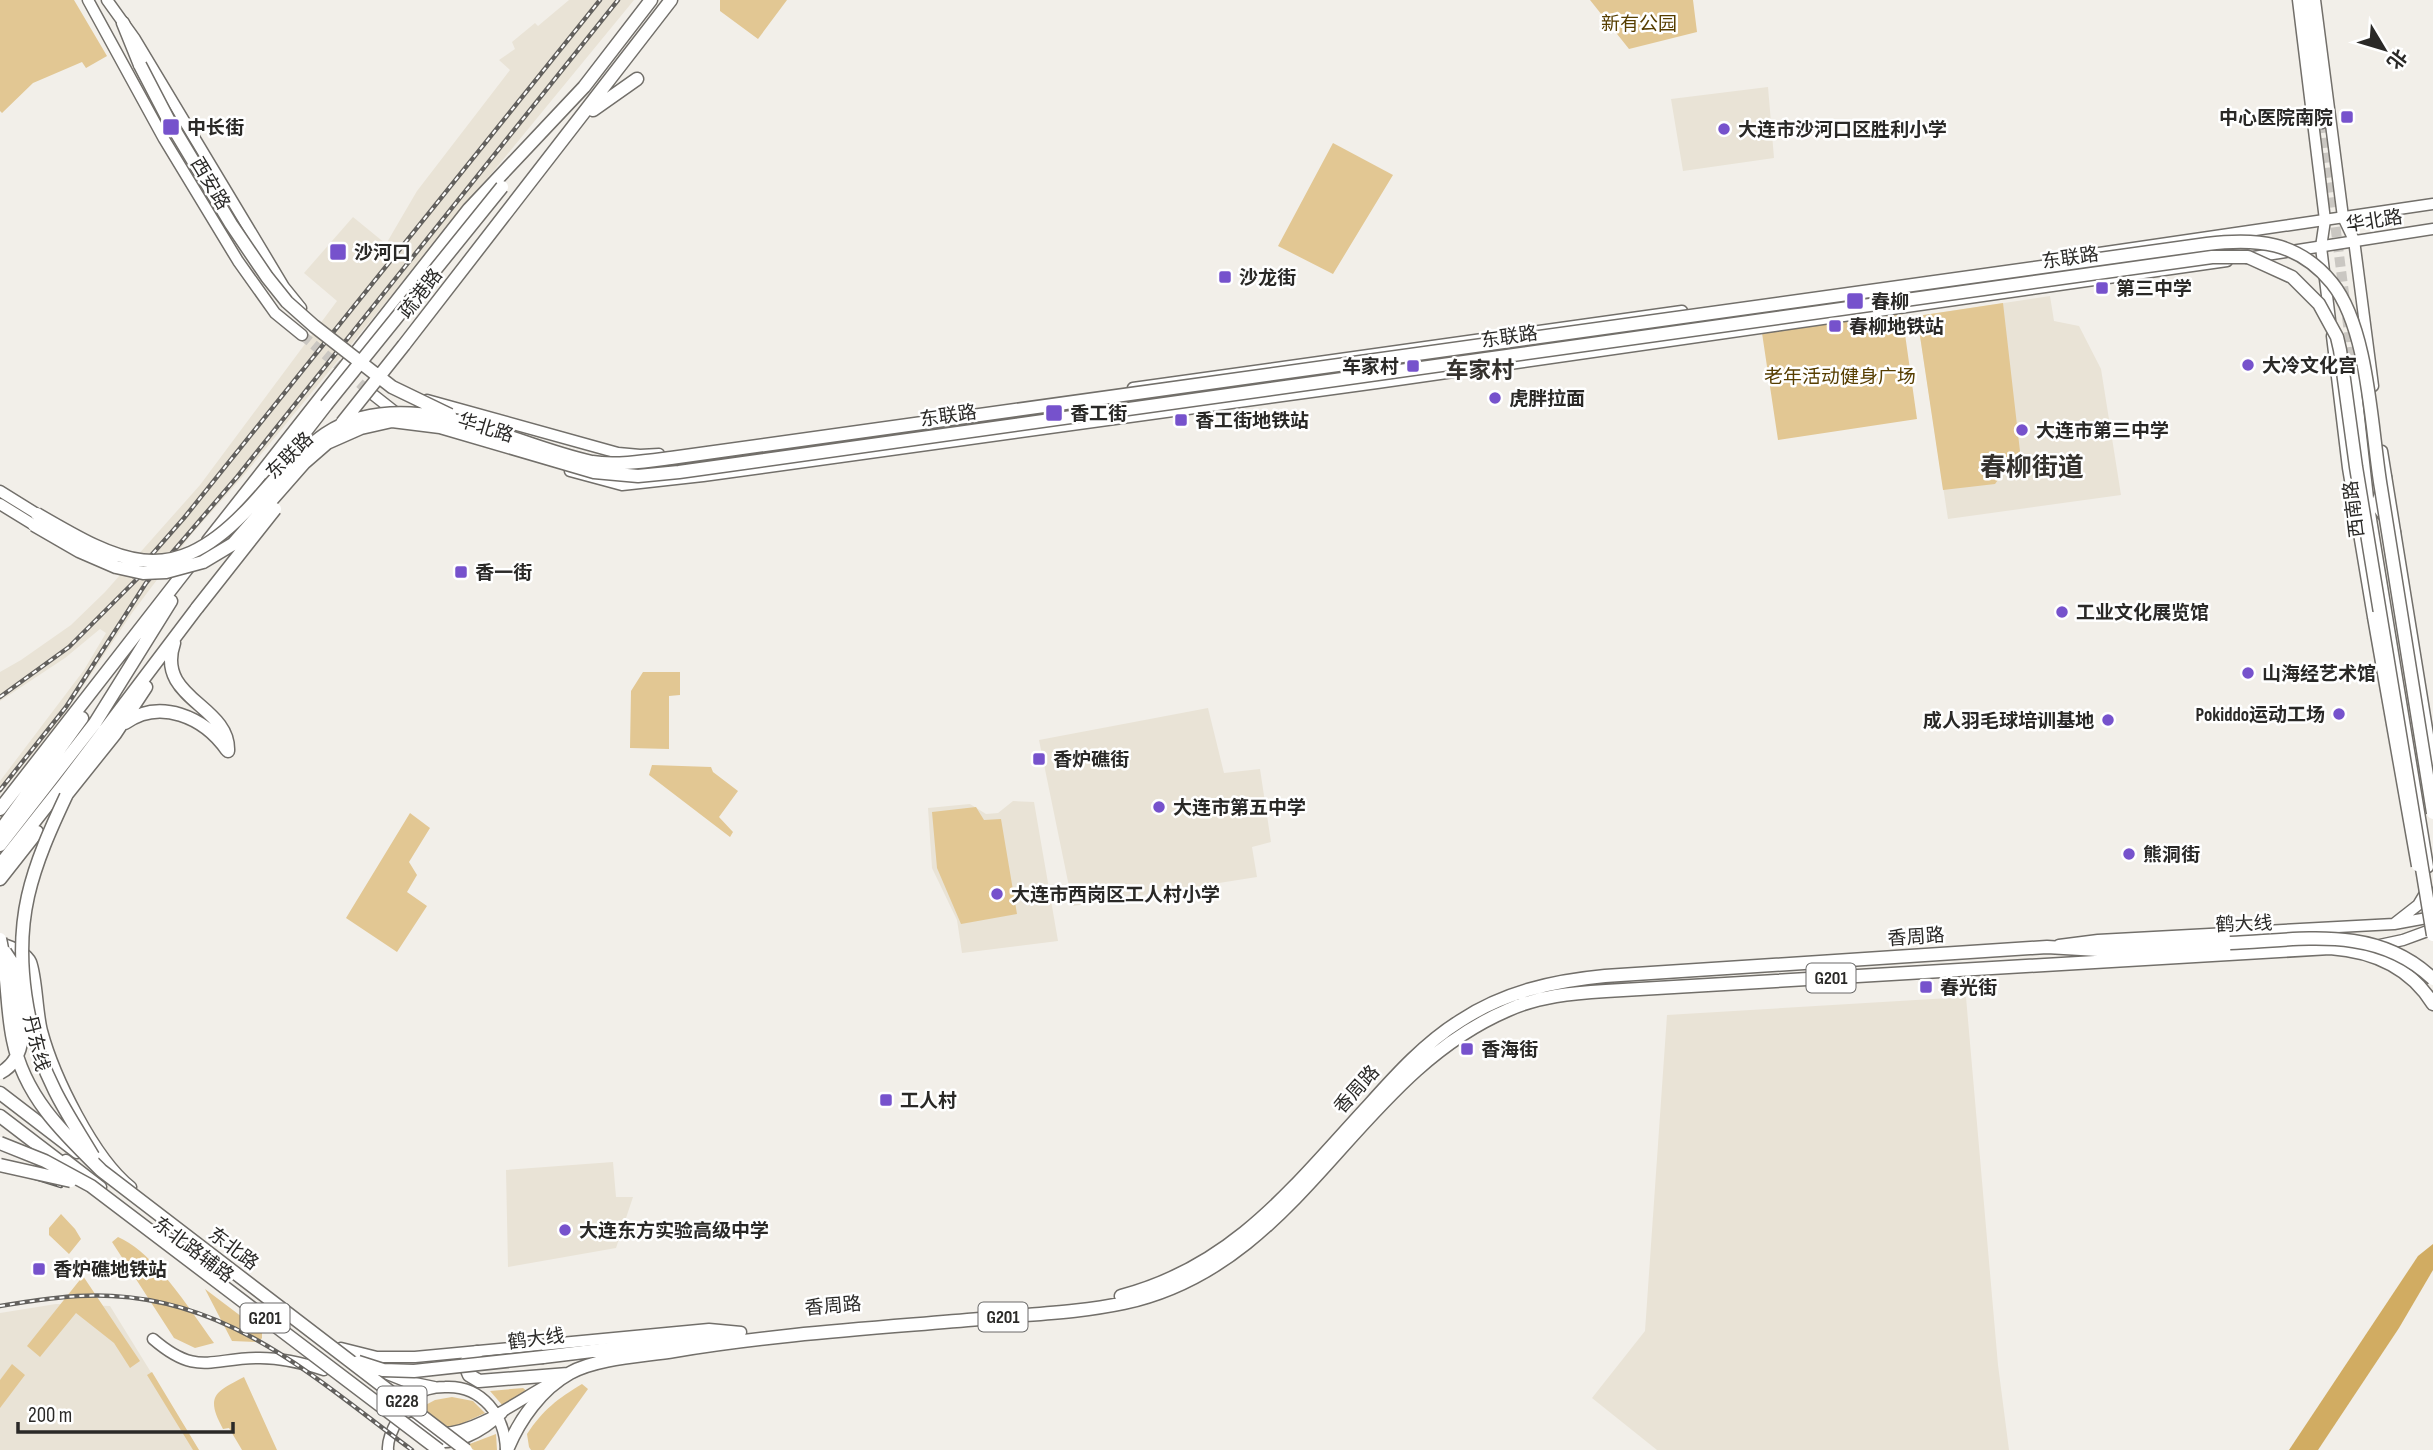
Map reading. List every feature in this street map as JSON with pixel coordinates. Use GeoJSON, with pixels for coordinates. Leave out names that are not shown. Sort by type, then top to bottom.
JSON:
{"type":"FeatureCollection","features":[{"type":"Feature","properties":{"kind":"highway"},"geometry":{"type":"LineString","coordinates":[[235,521],[650,0]]}},
{"type":"Feature","properties":{"kind":"highway","name":"疏港路"},"geometry":{"type":"LineString","coordinates":[[176,636],[671,0]]}},
{"type":"Feature","properties":{"kind":"highway"},"geometry":{"type":"LineString","coordinates":[[122,23],[168,119],[230,224],[286,302],[393,387],[473,426]]}},
{"type":"Feature","properties":{"kind":"highway"},"geometry":{"type":"LineString","coordinates":[[581,118],[637,79]]}},
{"type":"Feature","properties":{"kind":"highway"},"geometry":{"type":"LineString","coordinates":[[0,809],[469,209],[584,86]]}},
{"type":"Feature","properties":{"kind":"highway","name":"东联路"},"geometry":{"type":"LineString","coordinates":[[36,520],[120,557],[149,562],[179,557],[198,550],[219,536],[284,468],[324,433],[341,424],[385,413],[431,416],[595,462],[671,458],[2207,244],[2251,241],[2296,254],[2323,272],[2341,296],[2358,337],[2433,813]]}},
{"type":"Feature","properties":{"kind":"highway","name":"东联路"},"geometry":{"type":"LineString","coordinates":[[36,520],[79,551],[116,567],[143,573],[166,572],[203,562],[233,544],[304,463],[327,443],[361,428],[392,421],[440,427],[594,472],[638,476],[2212,257],[2248,257],[2281,271],[2302,284],[2325,313],[2339,343],[2356,467],[2432,908],[2433,935]]}},
{"type":"Feature","properties":{"kind":"highway"},"geometry":{"type":"LineString","coordinates":[[7,830],[95,723],[210,538]]}},
{"type":"Feature","properties":{"kind":"highway"},"geometry":{"type":"LineString","coordinates":[[118,729],[132,717],[145,712],[171,712],[201,725],[228,751],[228,743],[221,727],[186,694],[173,674],[171,663],[176,636]]}},
{"type":"Feature","properties":{"kind":"highway"},"geometry":{"type":"LineString","coordinates":[[0,879],[118,729],[153,677],[176,636]]}},
{"type":"Feature","properties":{"kind":"highway"},"geometry":{"type":"LineString","coordinates":[[0,864],[176,636]]}},
{"type":"Feature","properties":{"kind":"highway"},"geometry":{"type":"LineString","coordinates":[[0,845],[48,766],[130,645]]}},
{"type":"Feature","properties":{"kind":"highway"},"geometry":{"type":"LineString","coordinates":[[66,796],[49,833],[28,897],[23,927],[23,962],[29,1009],[42,1059],[54,1090],[102,1171]]}},
{"type":"Feature","properties":{"kind":"highway","name":"鹤大线"},"geometry":{"type":"LineString","coordinates":[[2047,947],[2098,950],[2340,939],[2369,942],[2406,958],[2433,979]]}},
{"type":"Feature","properties":{"kind":"highway"},"geometry":{"type":"LineString","coordinates":[[0,943],[13,964],[22,1034],[16,1059],[0,1073]]}},
{"type":"Feature","properties":{"kind":"highway","name":"丹东线"},"geometry":{"type":"LineString","coordinates":[[0,943],[11,1030],[19,1065],[28,1086],[58,1127],[102,1171]]}},
{"type":"Feature","properties":{"kind":"highway","name":"香周路"},"geometry":{"type":"LineString","coordinates":[[741,1332],[1102,1299],[1141,1290],[1178,1275],[1226,1248],[1275,1208],[1396,1075],[1437,1038],[1483,1008],[1545,984],[1605,976],[2047,947]]}},
{"type":"Feature","properties":{"kind":"highway","name":"香周路"},"geometry":{"type":"LineString","coordinates":[[568,1374],[597,1364],[743,1340],[1077,1310],[1125,1303],[1163,1292],[1222,1262],[1263,1231],[1396,1091],[1444,1047],[1488,1019],[1549,997],[1619,990],[2330,948]]}},
{"type":"Feature","properties":{"kind":"highway","name":"G201"},"geometry":{"type":"LineString","coordinates":[[2330,948],[2366,953],[2386,961],[2415,982],[2433,1004]]}},
{"type":"Feature","properties":{"kind":"highway","name":"东北路"},"geometry":{"type":"LineString","coordinates":[[0,1093],[340,1350],[466,1450]]}},
{"type":"Feature","properties":{"kind":"highway","name":"东北路"},"geometry":{"type":"LineString","coordinates":[[0,1116],[97,1187],[439,1450]]}},
{"type":"Feature","properties":{"kind":"highway"},"geometry":{"type":"LineString","coordinates":[[0,1143],[45,1161],[97,1187]]}},
{"type":"Feature","properties":{"kind":"highway"},"geometry":{"type":"LineString","coordinates":[[0,1165],[97,1187]]}},
{"type":"Feature","properties":{"kind":"highway","name":"鹤大线"},"geometry":{"type":"LineString","coordinates":[[340,1350],[368,1366],[398,1371],[543,1357],[741,1332]]}},
{"type":"Feature","properties":{"kind":"highway"},"geometry":{"type":"LineString","coordinates":[[477,1352],[467,1358],[466,1370],[473,1379],[479,1381],[568,1374]]}},
{"type":"Feature","properties":{"kind":"highway"},"geometry":{"type":"LineString","coordinates":[[507,1450],[533,1405],[568,1374]]}},
{"type":"Feature","properties":{"kind":"main road","name":"西安路"},"geometry":{"type":"LineString","coordinates":[[88,0],[164,139],[238,261],[275,313],[302,335]]}},
{"type":"Feature","properties":{"kind":"main road","name":"西安路"},"geometry":{"type":"LineString","coordinates":[[107,0],[146,56],[284,287],[316,321]]}},
{"type":"Feature","properties":{"kind":"main road","name":"西南路"},"geometry":{"type":"LineString","coordinates":[[2298,0],[2325,220],[2321,247],[2351,482],[2412,849],[2432,908]]}},
{"type":"Feature","properties":{"kind":"main road"},"geometry":{"type":"LineString","coordinates":[[2307,0],[2322,123]]}},
{"type":"Feature","properties":{"kind":"main road","name":"西南路"},"geometry":{"type":"LineString","coordinates":[[2315,0],[2343,217],[2354,240],[2386,477],[2433,766]]}},
{"type":"Feature","properties":{"kind":"main road","name":"华北路"},"geometry":{"type":"LineString","coordinates":[[387,377],[411,394],[424,399],[587,446],[618,453],[646,455],[1886,283],[2433,204]]}},
{"type":"Feature","properties":{"kind":"main road","name":"华北路"},"geometry":{"type":"LineString","coordinates":[[371,393],[402,417],[426,427],[622,485],[1377,383],[2433,229]]}},
{"type":"Feature","properties":{"kind":"main road","name":"西南路"},"geometry":{"type":"LineString","coordinates":[[2354,373],[2366,465],[2433,856]]}},
{"type":"Feature","properties":{"kind":"main road"},"geometry":{"type":"LineString","coordinates":[[2373,506],[2386,477]]}},
{"type":"Feature","properties":{"kind":"main road"},"geometry":{"type":"LineString","coordinates":[[2351,482],[2395,532]]}},
{"type":"Feature","properties":{"kind":"main road"},"geometry":{"type":"LineString","coordinates":[[0,491],[36,520]]}},
{"type":"Feature","properties":{"kind":"main road"},"geometry":{"type":"LineString","coordinates":[[0,504],[36,520]]}},
{"type":"Feature","properties":{"kind":"main road","name":"西南路"},"geometry":{"type":"LineString","coordinates":[[2373,506],[2382,589],[2430,881],[2432,908]]}},
{"type":"Feature","properties":{"kind":"main road"},"geometry":{"type":"LineString","coordinates":[[2373,614],[2382,589]]}},
{"type":"Feature","properties":{"kind":"main road"},"geometry":{"type":"LineString","coordinates":[[2394,924],[2418,905],[2430,881]]}},
{"type":"Feature","properties":{"kind":"main road","name":"香周路"},"geometry":{"type":"LineString","coordinates":[[2047,947],[2098,940],[2394,924],[2432,908]]}},
{"type":"Feature","properties":{"kind":"main road","name":"香周路"},"geometry":{"type":"LineString","coordinates":[[2330,948],[2386,944],[2433,929]]}},
{"type":"Feature","properties":{"kind":"main road"},"geometry":{"type":"LineString","coordinates":[[0,943],[16,948],[32,964],[42,1028],[50,1056],[80,1118],[122,1180]]}},
{"type":"Feature","properties":{"kind":"main road"},"geometry":{"type":"LineString","coordinates":[[0,1086],[340,1350],[391,1377],[434,1387],[454,1386],[474,1392],[490,1405],[497,1415],[506,1436],[507,1450]]}},
{"type":"Feature","properties":{"kind":"main road","name":"东北路"},"geometry":{"type":"LineString","coordinates":[[0,1110],[398,1419]]}},
{"type":"Feature","properties":{"kind":"main road","name":"东北路辅路"},"geometry":{"type":"LineString","coordinates":[[0,1124],[324,1370],[398,1419],[419,1438],[442,1443],[466,1437],[491,1424],[497,1415],[511,1405]]}},
{"type":"Feature","properties":{"kind":"main road"},"geometry":{"type":"LineString","coordinates":[[97,1187],[116,1188],[122,1180]]}},
{"type":"Feature","properties":{"kind":"main road"},"geometry":{"type":"LineString","coordinates":[[165,1249],[183,1250]]}},
{"type":"Feature","properties":{"kind":"main road","name":"香周路"},"geometry":{"type":"LineString","coordinates":[[340,1350],[377,1357],[415,1357],[709,1329],[741,1332]]}},
{"type":"Feature","properties":{"kind":"main road"},"geometry":{"type":"LineString","coordinates":[[153,1339],[174,1356],[189,1362],[207,1364],[258,1358],[292,1360],[324,1370]]}},
{"type":"Feature","properties":{"kind":"main road"},"geometry":{"type":"LineString","coordinates":[[377,1357],[425,1373]]}},
{"type":"Feature","properties":{"kind":"main road"},"geometry":{"type":"LineString","coordinates":[[415,1357],[434,1387]]}},
{"type":"Feature","properties":{"kind":"main road"},"geometry":{"type":"LineString","coordinates":[[454,1386],[461,1381],[466,1370]]}},
{"type":"Feature","properties":{"kind":"main road","name":"香周路"},"geometry":{"type":"LineString","coordinates":[[511,1405],[568,1374]]}},
{"type":"Feature","properties":{"kind":"main road"},"geometry":{"type":"LineString","coordinates":[[388,1450],[387,1443],[398,1419],[416,1395],[434,1387]]}},
{"type":"Feature","properties":{"kind":"shaded area"},"geometry":{"type":"Polygon","coordinates":[[[569,0],[634,0],[244,475],[190,536],[132,613],[61,719],[0,794],[0,781],[84,670],[106,633],[100,629],[65,658],[0,701],[0,672],[71,625],[105,592],[200,485],[337,301],[304,273],[353,217],[386,244],[417,191],[510,70],[499,60],[515,49],[512,42],[535,23],[538,26],[569,0]]]}},
{"type":"Feature","properties":{"kind":"shaded area","name":"大连市沙河口区胜利小学"},"geometry":{"type":"Polygon","coordinates":[[[1768,87],[1774,158],[1683,171],[1671,99],[1768,87]]]}},
{"type":"Feature","properties":{"kind":"shaded area","name":"大连市第三中学"},"geometry":{"type":"Polygon","coordinates":[[[2050,296],[2054,321],[2079,326],[2101,369],[2121,495],[1948,519],[1917,316],[2050,296]]]}},
{"type":"Feature","properties":{"kind":"shaded area","name":"大连市第五中学"},"geometry":{"type":"Polygon","coordinates":[[[1208,708],[1224,773],[1260,769],[1271,842],[1252,847],[1257,877],[1073,906],[1039,740],[1208,708]]]}},
{"type":"Feature","properties":{"kind":"shaded area","name":"大连市西岗区工人村小学"},"geometry":{"type":"Polygon","coordinates":[[[1013,801],[1034,802],[1058,941],[962,953],[957,920],[932,868],[928,808],[970,804],[986,814],[998,813],[1013,801]]]}},
{"type":"Feature","properties":{"kind":"shaded area"},"geometry":{"type":"Polygon","coordinates":[[[1966,997],[1998,1365],[2009,1450],[1657,1450],[1592,1398],[1645,1331],[1667,1015],[1966,997]]]}},
{"type":"Feature","properties":{"kind":"shaded area","name":"大连东方实验高级中学"},"geometry":{"type":"Polygon","coordinates":[[[613,1162],[616,1197],[633,1197],[616,1248],[508,1267],[506,1170],[613,1162]]]}},
{"type":"Feature","properties":{"kind":"shaded area"},"geometry":{"type":"Polygon","coordinates":[[[2433,1244],[2433,1270],[2399,1328],[2318,1450],[2289,1450],[2418,1256],[2433,1244]]]}},
{"type":"Feature","properties":{"kind":"shaded area"},"geometry":{"type":"Polygon","coordinates":[[[56,1304],[110,1306],[199,1450],[0,1450],[0,1313],[56,1304]]]}},
{"type":"Feature","properties":{"kind":"green space"},"geometry":{"type":"Polygon","coordinates":[[[0,0],[74,0],[107,56],[86,68],[82,62],[33,83],[2,113],[0,0]]]}},
{"type":"Feature","properties":{"kind":"green space"},"geometry":{"type":"Polygon","coordinates":[[[720,0],[787,0],[758,39],[720,11],[720,0]]]}},
{"type":"Feature","properties":{"kind":"green space","name":"新有公园"},"geometry":{"type":"Polygon","coordinates":[[[1590,0],[1693,0],[1697,32],[1629,49],[1590,0]]]}},
{"type":"Feature","properties":{"kind":"green space"},"geometry":{"type":"Polygon","coordinates":[[[1333,143],[1393,175],[1333,274],[1278,246],[1333,143]]]}},
{"type":"Feature","properties":{"kind":"green space"},"geometry":{"type":"Polygon","coordinates":[[[2003,303],[2021,460],[2011,462],[1995,484],[1943,490],[1917,316],[2003,303]]]}},
{"type":"Feature","properties":{"kind":"green space","name":"老年活动健身广场"},"geometry":{"type":"Polygon","coordinates":[[[1902,313],[1917,419],[1778,440],[1762,333],[1902,313]]]}},
{"type":"Feature","properties":{"kind":"green space"},"geometry":{"type":"Polygon","coordinates":[[[643,672],[680,672],[680,695],[669,696],[669,749],[630,748],[631,691],[643,672]]]}},
{"type":"Feature","properties":{"kind":"green space"},"geometry":{"type":"Polygon","coordinates":[[[652,765],[711,767],[713,772],[738,791],[719,817],[733,832],[730,837],[649,775],[652,765]]]}},
{"type":"Feature","properties":{"kind":"green space"},"geometry":{"type":"Polygon","coordinates":[[[976,807],[984,820],[1001,819],[1017,914],[961,924],[937,868],[932,812],[976,807]]]}},
{"type":"Feature","properties":{"kind":"green space"},"geometry":{"type":"Polygon","coordinates":[[[410,813],[430,828],[409,862],[417,875],[407,892],[427,906],[397,952],[346,918],[410,813]]]}},
{"type":"Feature","properties":{"kind":"green space"},"geometry":{"type":"Polygon","coordinates":[[[61,1214],[81,1239],[69,1254],[49,1235],[49,1228],[61,1214]]]}},
{"type":"Feature","properties":{"kind":"green space"},"geometry":{"type":"Polygon","coordinates":[[[118,1237],[132,1245],[158,1269],[214,1343],[195,1348],[174,1338],[112,1242],[118,1237]]]}},
{"type":"Feature","properties":{"kind":"green space"},"geometry":{"type":"Polygon","coordinates":[[[83,1276],[140,1361],[130,1368],[114,1343],[76,1313],[40,1357],[27,1346],[83,1276]]]}},
{"type":"Feature","properties":{"kind":"green space"},"geometry":{"type":"Polygon","coordinates":[[[205,1289],[262,1332],[259,1342],[232,1341],[205,1289]]]}},
{"type":"Feature","properties":{"kind":"green space"},"geometry":{"type":"Polygon","coordinates":[[[12,1364],[25,1375],[0,1408],[0,1380],[12,1364]]]}},
{"type":"Feature","properties":{"kind":"green space"},"geometry":{"type":"Polygon","coordinates":[[[152,1372],[199,1450],[193,1450],[147,1375],[152,1372]]]}},
{"type":"Feature","properties":{"kind":"green space"},"geometry":{"type":"Polygon","coordinates":[[[244,1377],[277,1450],[242,1450],[229,1428],[223,1429],[218,1418],[214,1402],[216,1396],[244,1377]]]}},
{"type":"Feature","properties":{"kind":"green space"},"geometry":{"type":"Polygon","coordinates":[[[582,1384],[588,1389],[544,1450],[531,1450],[527,1434],[539,1418],[582,1384]]]}},
{"type":"Feature","properties":{"kind":"green space"},"geometry":{"type":"Polygon","coordinates":[[[523,1388],[528,1392],[503,1406],[490,1391],[523,1388]]]}},
{"type":"Feature","properties":{"kind":"green space"},"geometry":{"type":"Polygon","coordinates":[[[452,1397],[473,1401],[485,1413],[448,1430],[420,1408],[435,1400],[452,1397]]]}},
{"type":"Feature","properties":{"kind":"green space"},"geometry":{"type":"Polygon","coordinates":[[[496,1434],[497,1450],[474,1450],[467,1445],[496,1434]]]}},
{"type":"Feature","properties":{"kind":"tunnel"},"geometry":{"type":"LineString","coordinates":[[2322,123],[2345,301]]}},
{"type":"Feature","properties":{"kind":"tunnel"},"geometry":{"type":"LineString","coordinates":[[2347,317],[2354,373]]}},
{"type":"Feature","properties":{"kind":"tunnel"},"geometry":{"type":"LineString","coordinates":[[302,335],[371,393]]}},
{"type":"Feature","properties":{"kind":"railway"},"geometry":{"type":"LineString","coordinates":[[133,576],[184,518],[600,0]]}},
{"type":"Feature","properties":{"kind":"railway"},"geometry":{"type":"LineString","coordinates":[[0,790],[66,707],[146,583],[237,477],[618,0]]}},
{"type":"Feature","properties":{"kind":"railway"},"geometry":{"type":"LineString","coordinates":[[0,697],[69,647],[144,572]]}},
{"type":"Feature","properties":{"kind":"railway"},"geometry":{"type":"LineString","coordinates":[[0,1167],[61,1186]]}},
{"type":"Feature","properties":{"kind":"railway"},"geometry":{"type":"LineString","coordinates":[[0,1306],[70,1297],[112,1296],[156,1302],[198,1313],[273,1349],[412,1450]]}},
{"type":"Feature","properties":{"kind":"place","name":"中心医院南院"},"geometry":{"type":"Point","coordinates":[2347,117]}},
{"type":"Feature","properties":{"kind":"place","name":"中长街"},"geometry":{"type":"Point","coordinates":[171,127]}},
{"type":"Feature","properties":{"kind":"place","name":"大连市沙河口区胜利小学"},"geometry":{"type":"Point","coordinates":[1724,129]}},
{"type":"Feature","properties":{"kind":"place","name":"沙河口"},"geometry":{"type":"Point","coordinates":[338,252]}},
{"type":"Feature","properties":{"kind":"place","name":"沙龙街"},"geometry":{"type":"Point","coordinates":[1225,277]}},
{"type":"Feature","properties":{"kind":"place","name":"第三中学"},"geometry":{"type":"Point","coordinates":[2102,288]}},
{"type":"Feature","properties":{"kind":"place","name":"春柳"},"geometry":{"type":"Point","coordinates":[1855,301]}},
{"type":"Feature","properties":{"kind":"place","name":"春柳地铁站"},"geometry":{"type":"Point","coordinates":[1835,326]}},
{"type":"Feature","properties":{"kind":"place","name":"大冷文化宫"},"geometry":{"type":"Point","coordinates":[2248,365]}},
{"type":"Feature","properties":{"kind":"place","name":"车家村"},"geometry":{"type":"Point","coordinates":[1413,366]}},
{"type":"Feature","properties":{"kind":"place","name":"虎胖拉面"},"geometry":{"type":"Point","coordinates":[1495,398]}},
{"type":"Feature","properties":{"kind":"place","name":"香工街"},"geometry":{"type":"Point","coordinates":[1054,413]}},
{"type":"Feature","properties":{"kind":"place","name":"香工街地铁站"},"geometry":{"type":"Point","coordinates":[1181,420]}},
{"type":"Feature","properties":{"kind":"place","name":"大连市第三中学"},"geometry":{"type":"Point","coordinates":[2022,430]}},
{"type":"Feature","properties":{"kind":"place","name":"香一街"},"geometry":{"type":"Point","coordinates":[461,572]}},
{"type":"Feature","properties":{"kind":"place","name":"工业文化展览馆"},"geometry":{"type":"Point","coordinates":[2062,612]}},
{"type":"Feature","properties":{"kind":"place","name":"山海经艺术馆"},"geometry":{"type":"Point","coordinates":[2248,673]}},
{"type":"Feature","properties":{"kind":"place","name":"Pokiddo运动工场"},"geometry":{"type":"Point","coordinates":[2339,714]}},
{"type":"Feature","properties":{"kind":"place","name":"成人羽毛球培训基地"},"geometry":{"type":"Point","coordinates":[2108,720]}},
{"type":"Feature","properties":{"kind":"place","name":"香炉礁街"},"geometry":{"type":"Point","coordinates":[1039,759]}},
{"type":"Feature","properties":{"kind":"place","name":"大连市第五中学"},"geometry":{"type":"Point","coordinates":[1159,807]}},
{"type":"Feature","properties":{"kind":"place","name":"熊洞街"},"geometry":{"type":"Point","coordinates":[2129,854]}},
{"type":"Feature","properties":{"kind":"place","name":"大连市西岗区工人村小学"},"geometry":{"type":"Point","coordinates":[997,894]}},
{"type":"Feature","properties":{"kind":"place","name":"春光街"},"geometry":{"type":"Point","coordinates":[1926,987]}},
{"type":"Feature","properties":{"kind":"place","name":"香海街"},"geometry":{"type":"Point","coordinates":[1467,1049]}},
{"type":"Feature","properties":{"kind":"place","name":"工人村"},"geometry":{"type":"Point","coordinates":[886,1100]}},
{"type":"Feature","properties":{"kind":"place","name":"大连东方实验高级中学"},"geometry":{"type":"Point","coordinates":[565,1230]}},
{"type":"Feature","properties":{"kind":"place","name":"香炉礁地铁站"},"geometry":{"type":"Point","coordinates":[39,1269]}},
{"type":"Feature","properties":{"kind":"district","name":"车家村"},"geometry":{"type":"Point","coordinates":[1480,370]}},
{"type":"Feature","properties":{"kind":"district","name":"春柳街道"},"geometry":{"type":"Point","coordinates":[2032,467]}}]}
